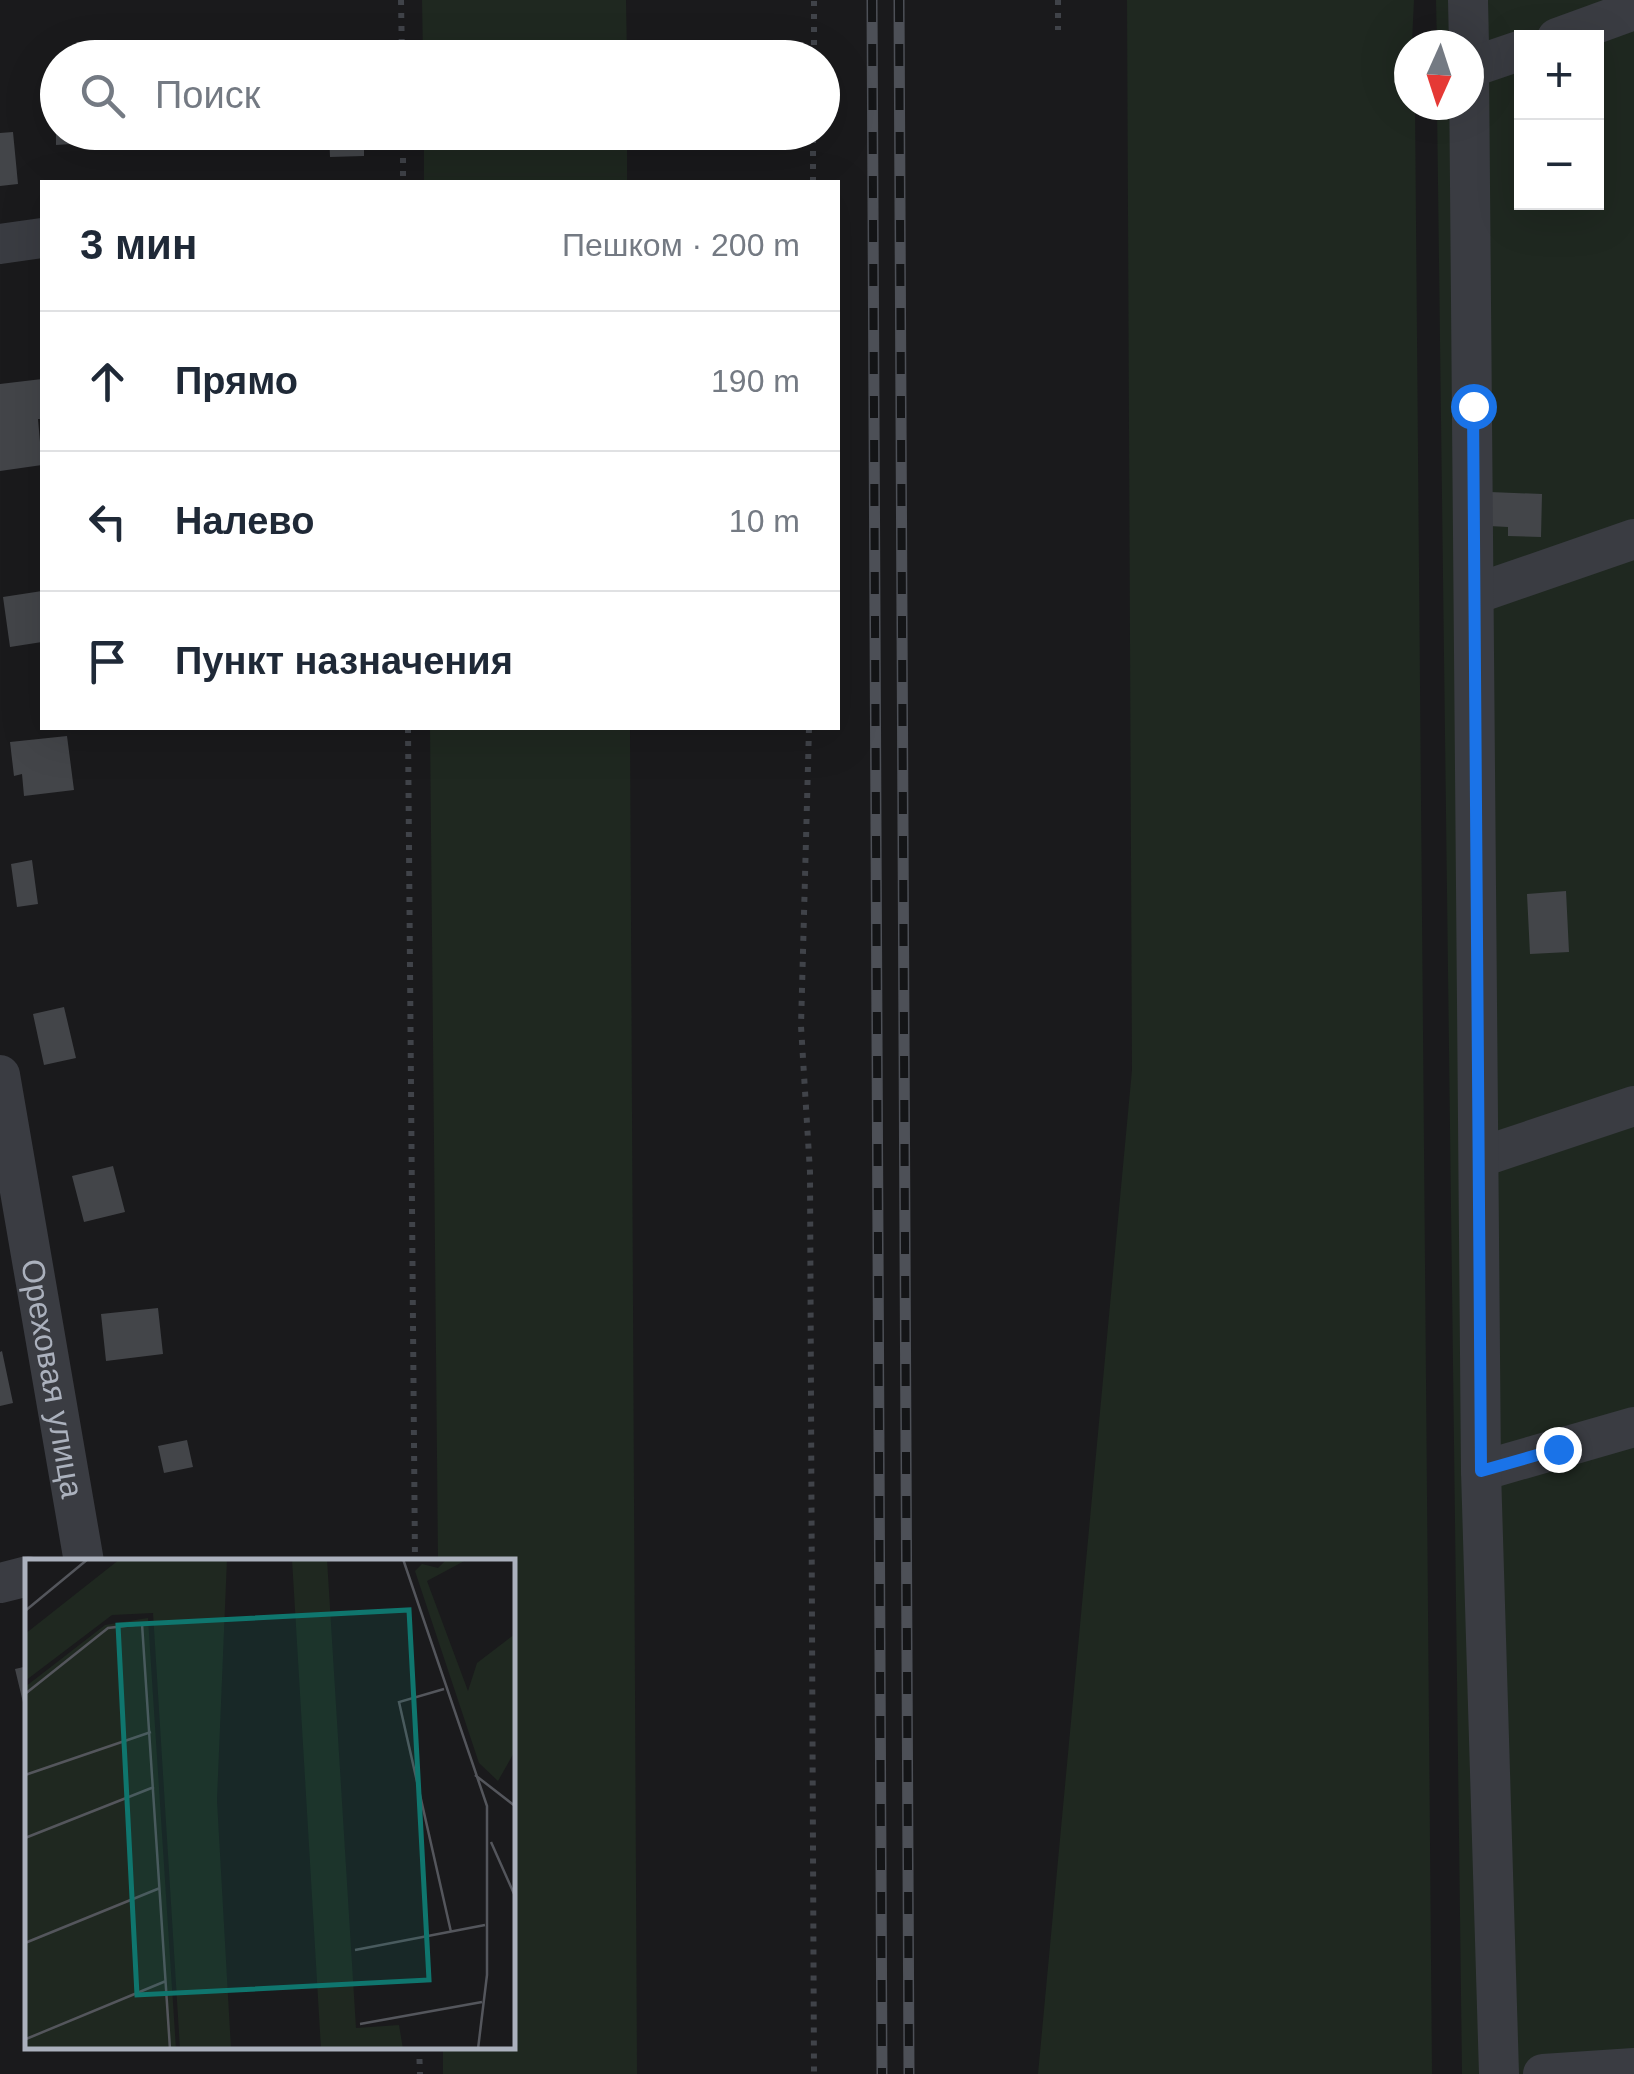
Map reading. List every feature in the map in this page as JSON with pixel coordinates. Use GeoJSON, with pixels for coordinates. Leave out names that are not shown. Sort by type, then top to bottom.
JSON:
{"type":"FeatureCollection","features":[{"type":"Feature","properties":{"kind":"street"},"geometry":{"type":"LineString","coordinates":[[1468,0],[1469,30]]}},
{"type":"Feature","properties":{"kind":"street"},"geometry":{"type":"LineString","coordinates":[[1579,30],[1634,10]]}},
{"type":"Feature","properties":{"kind":"street"},"geometry":{"type":"LineString","coordinates":[[1499,2074],[1481,1471],[1469,68],[1514,53]]}},
{"type":"Feature","properties":{"kind":"street"},"geometry":{"type":"LineString","coordinates":[[0,244],[40,238]]}},
{"type":"Feature","properties":{"kind":"street"},"geometry":{"type":"LineString","coordinates":[[1475,594],[1634,539]]}},
{"type":"Feature","properties":{"kind":"street","name":"Ореховая улица"},"geometry":{"type":"LineString","coordinates":[[0,1075],[83,1559]]}},
{"type":"Feature","properties":{"kind":"street"},"geometry":{"type":"LineString","coordinates":[[1481,1157],[1634,1106]]}},
{"type":"Feature","properties":{"kind":"street"},"geometry":{"type":"LineString","coordinates":[[1481,1471],[1634,1427]]}},
{"type":"Feature","properties":{"kind":"street"},"geometry":{"type":"LineString","coordinates":[[0,1583],[25,1577]]}},
{"type":"Feature","properties":{"kind":"street"},"geometry":{"type":"LineString","coordinates":[[1543,2074],[1634,2068]]}},
{"type":"Feature","properties":{"kind":"path"},"geometry":{"type":"LineString","coordinates":[[401,0],[402,40]]}},
{"type":"Feature","properties":{"kind":"path"},"geometry":{"type":"LineString","coordinates":[[814,0],[814,40]]}},
{"type":"Feature","properties":{"kind":"path"},"geometry":{"type":"LineString","coordinates":[[1058,0],[1058,30]]}},
{"type":"Feature","properties":{"kind":"path"},"geometry":{"type":"LineString","coordinates":[[403,150],[404,180]]}},
{"type":"Feature","properties":{"kind":"path"},"geometry":{"type":"LineString","coordinates":[[813,180],[814,150]]}},
{"type":"Feature","properties":{"kind":"path"},"geometry":{"type":"LineString","coordinates":[[408,730],[415,1559]]}},
{"type":"Feature","properties":{"kind":"path"},"geometry":{"type":"LineString","coordinates":[[809,730],[800,1026],[810,1172],[814,2074]]}},
{"type":"Feature","properties":{"kind":"path"},"geometry":{"type":"LineString","coordinates":[[419,2049],[420,2074]]}},
{"type":"Feature","properties":{"kind":"shaded area"},"geometry":{"type":"Polygon","coordinates":[[[422,0],[626,0],[627,40],[423,40],[422,0]]]}},
{"type":"Feature","properties":{"kind":"shaded area"},"geometry":{"type":"Polygon","coordinates":[[[1127,0],[1414,0],[1413,30],[1394,30],[1394,120],[1415,120],[1432,2074],[1038,2074],[1132,1070],[1127,0]]]}},
{"type":"Feature","properties":{"kind":"shaded area"},"geometry":{"type":"Polygon","coordinates":[[[1436,0],[1634,0],[1634,2074],[1462,2074],[1437,120],[1484,120],[1484,30],[1437,30],[1436,0]]]}},
{"type":"Feature","properties":{"kind":"shaded area"},"geometry":{"type":"Polygon","coordinates":[[[424,150],[627,150],[627,180],[424,180],[424,150]]]}},
{"type":"Feature","properties":{"kind":"shaded area"},"geometry":{"type":"Polygon","coordinates":[[[430,730],[630,730],[637,2074],[443,2074],[443,2049],[515,2049],[515,1559],[438,1559],[430,730]]]}},
{"type":"Feature","properties":{"kind":"building"},"geometry":{"type":"Polygon","coordinates":[[[13,132],[18,184],[0,186],[0,133],[13,132]]]}},
{"type":"Feature","properties":{"kind":"building"},"geometry":{"type":"Polygon","coordinates":[[[330,150],[364,150],[364,156],[330,157],[330,150]]]}},
{"type":"Feature","properties":{"kind":"building"},"geometry":{"type":"Polygon","coordinates":[[[40,379],[40,465],[0,471],[0,384],[40,379]]]}},
{"type":"Feature","properties":{"kind":"building"},"geometry":{"type":"Polygon","coordinates":[[[1490,492],[1542,494],[1541,537],[1508,536],[1508,527],[1489,526],[1490,492]]]}},
{"type":"Feature","properties":{"kind":"building"},"geometry":{"type":"Polygon","coordinates":[[[40,591],[40,642],[10,647],[3,597],[40,591]]]}},
{"type":"Feature","properties":{"kind":"building"},"geometry":{"type":"Polygon","coordinates":[[[67,736],[74,790],[24,796],[22,774],[14,776],[10,742],[67,736]]]}},
{"type":"Feature","properties":{"kind":"building"},"geometry":{"type":"Polygon","coordinates":[[[32,860],[38,904],[17,907],[11,864],[32,860]]]}},
{"type":"Feature","properties":{"kind":"building"},"geometry":{"type":"Polygon","coordinates":[[[1566,891],[1569,952],[1530,954],[1527,894],[1566,891]]]}},
{"type":"Feature","properties":{"kind":"building"},"geometry":{"type":"Polygon","coordinates":[[[64,1007],[76,1058],[44,1065],[33,1014],[64,1007]]]}},
{"type":"Feature","properties":{"kind":"building"},"geometry":{"type":"Polygon","coordinates":[[[113,1166],[125,1212],[84,1222],[72,1176],[113,1166]]]}},
{"type":"Feature","properties":{"kind":"building"},"geometry":{"type":"Polygon","coordinates":[[[158,1308],[163,1354],[106,1361],[101,1314],[158,1308]]]}},
{"type":"Feature","properties":{"kind":"building"},"geometry":{"type":"Polygon","coordinates":[[[0,1352],[13,1403],[0,1406],[0,1352]]]}},
{"type":"Feature","properties":{"kind":"building"},"geometry":{"type":"Polygon","coordinates":[[[187,1440],[193,1467],[164,1473],[158,1446],[187,1440]]]}},
{"type":"Feature","properties":{"kind":"building"},"geometry":{"type":"Polygon","coordinates":[[[25,1667],[25,1711],[15,1669],[25,1667]]]}},
{"type":"Feature","properties":{"kind":"railway"},"geometry":{"type":"LineString","coordinates":[[872,0],[882,2074]]}},
{"type":"Feature","properties":{"kind":"railway"},"geometry":{"type":"LineString","coordinates":[[899,0],[909,2074]]}},
{"type":"Feature","properties":{"kind":"route"},"geometry":{"type":"LineString","coordinates":[[1473,406],[1481,1471],[1558,1449]]}}]}
